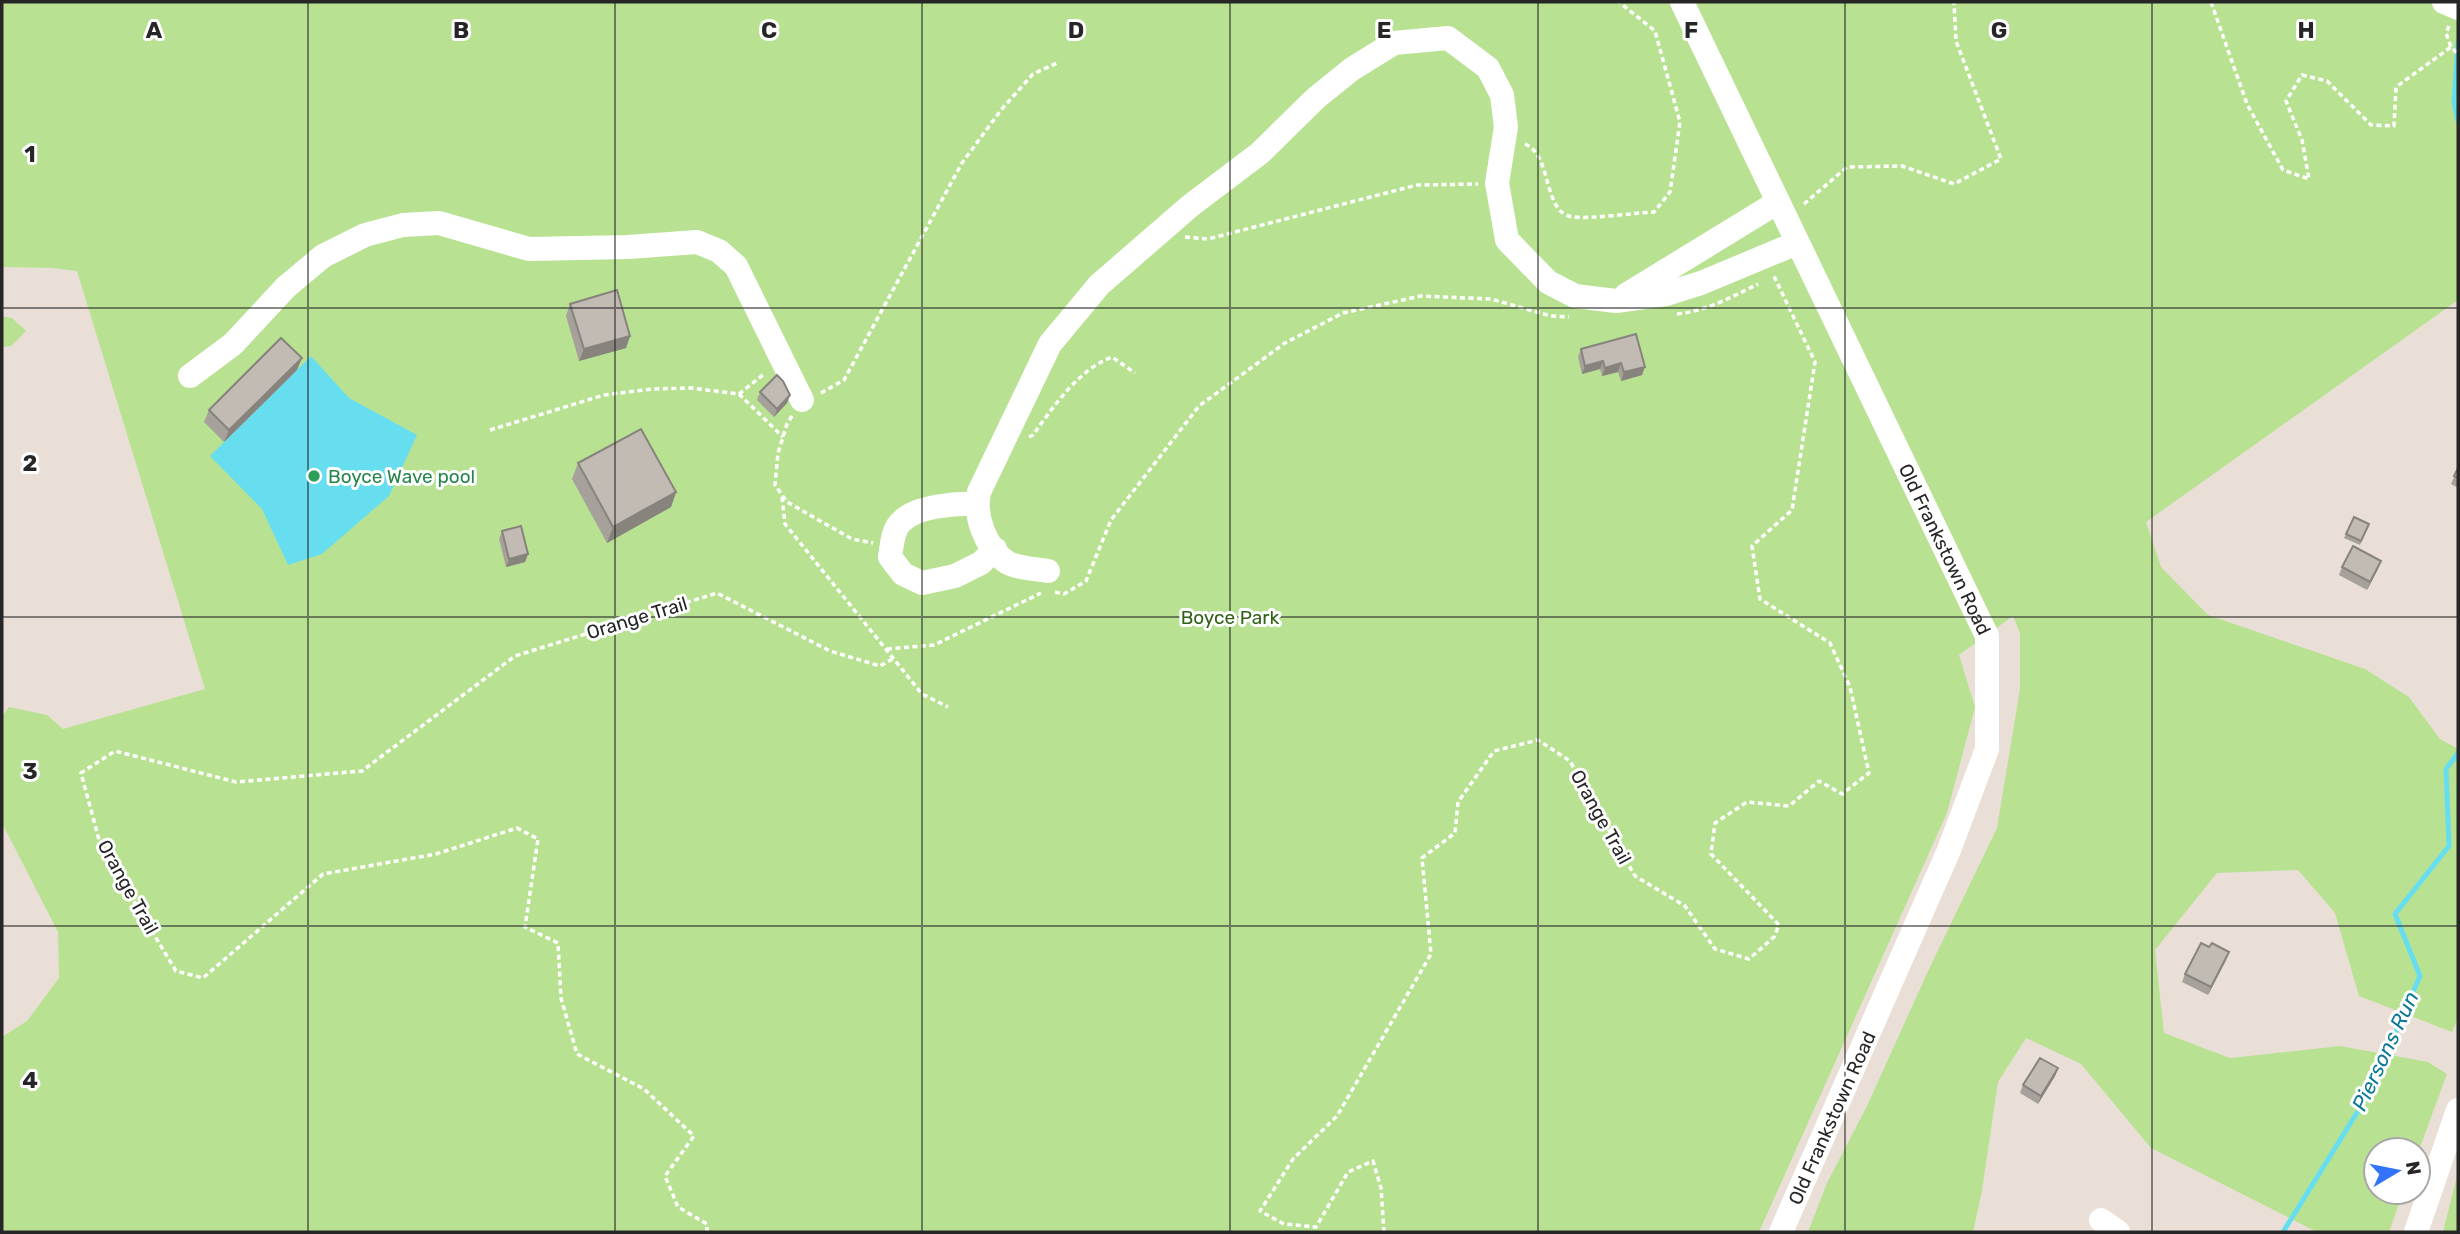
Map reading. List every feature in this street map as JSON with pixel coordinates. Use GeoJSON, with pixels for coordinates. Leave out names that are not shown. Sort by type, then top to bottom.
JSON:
{"type":"FeatureCollection","features":[{"type":"Feature","properties":{"kind":"street","name":"Old Frankstown Road"},"geometry":{"type":"LineString","coordinates":[[1682,2],[1987,636],[1987,749],[1949,850],[1782,1232]]}},
{"type":"Feature","properties":{"kind":"street"},"geometry":{"type":"LineString","coordinates":[[2444,2],[2458,8]]}},
{"type":"Feature","properties":{"kind":"street"},"geometry":{"type":"LineString","coordinates":[[1048,571],[1006,562],[986,539],[977,503],[979,492],[1050,344],[1099,285],[1156,235],[1260,153],[1316,98],[1352,69],[1394,43],[1448,38],[1489,68],[1502,95],[1506,127],[1497,183],[1507,240],[1548,282],[1575,296],[1616,301],[1667,294],[1770,267],[1797,243]]}},
{"type":"Feature","properties":{"kind":"street"},"geometry":{"type":"LineString","coordinates":[[1616,301],[1782,210]]}},
{"type":"Feature","properties":{"kind":"street"},"geometry":{"type":"LineString","coordinates":[[190,376],[233,344],[286,287],[323,256],[365,235],[402,225],[439,223],[529,249],[628,247],[697,242],[719,251],[736,266],[802,400]]}},
{"type":"Feature","properties":{"kind":"street"},"geometry":{"type":"LineString","coordinates":[[977,503],[958,503],[920,511],[902,521],[894,534],[890,557],[903,574],[922,583],[955,576],[981,563],[995,550]]}},
{"type":"Feature","properties":{"kind":"street"},"geometry":{"type":"LineString","coordinates":[[2416,1232],[2458,1110]]}},
{"type":"Feature","properties":{"kind":"path"},"geometry":{"type":"LineString","coordinates":[[1504,140],[1528,145],[1537,153],[1557,209],[1570,217],[1654,212],[1670,192],[1680,122],[1655,31],[1619,2]]}},
{"type":"Feature","properties":{"kind":"path"},"geometry":{"type":"LineString","coordinates":[[1782,210],[1847,167],[1902,166],[1954,184],[2001,159],[1956,41],[1954,2]]}},
{"type":"Feature","properties":{"kind":"path"},"geometry":{"type":"LineString","coordinates":[[2211,2],[2247,104],[2283,170],[2309,179],[2302,140],[2286,101],[2302,75],[2327,81],[2371,125],[2394,126],[2396,87],[2451,47],[2458,54]]}},
{"type":"Feature","properties":{"kind":"path"},"geometry":{"type":"LineString","coordinates":[[892,546],[852,539],[787,502],[775,485],[778,453],[787,424],[802,400],[844,380],[962,163],[1001,110],[1033,74],[1057,63]]}},
{"type":"Feature","properties":{"kind":"path"},"geometry":{"type":"LineString","coordinates":[[1156,235],[1208,239],[1417,185],[1497,183]]}},
{"type":"Feature","properties":{"kind":"path"},"geometry":{"type":"LineString","coordinates":[[1671,315],[1692,313],[1724,301],[1770,267],[1809,268]]}},
{"type":"Feature","properties":{"kind":"path","name":"Orange Trail"},"geometry":{"type":"LineString","coordinates":[[1384,1232],[1381,1188],[1373,1161],[1348,1172],[1316,1227],[1284,1224],[1260,1211],[1293,1159],[1336,1116],[1431,954],[1422,858],[1455,833],[1458,802],[1494,751],[1538,740],[1570,761],[1634,876],[1685,906],[1714,949],[1749,959],[1774,937],[1779,925],[1711,854],[1715,823],[1747,802],[1789,806],[1819,782],[1842,794],[1869,773],[1850,687],[1830,643],[1760,599],[1752,546],[1792,510],[1815,362],[1770,267]]}},
{"type":"Feature","properties":{"kind":"path"},"geometry":{"type":"LineString","coordinates":[[887,649],[934,645],[1046,590],[1064,594],[1086,581],[1111,520],[1199,406],[1285,343],[1343,313],[1420,296],[1491,299],[1551,316],[1578,318]]}},
{"type":"Feature","properties":{"kind":"path"},"geometry":{"type":"LineString","coordinates":[[1006,438],[1017,442],[1033,435],[1058,398],[1101,361],[1112,357],[1135,373]]}},
{"type":"Feature","properties":{"kind":"path"},"geometry":{"type":"LineString","coordinates":[[739,394],[782,359]]}},
{"type":"Feature","properties":{"kind":"path"},"geometry":{"type":"LineString","coordinates":[[490,430],[604,395],[652,389],[691,388],[739,394],[783,437]]}},
{"type":"Feature","properties":{"kind":"path"},"geometry":{"type":"LineString","coordinates":[[782,495],[785,524],[922,694],[948,707]]}},
{"type":"Feature","properties":{"kind":"path","name":"Orange Trail"},"geometry":{"type":"LineString","coordinates":[[707,1232],[707,1224],[678,1207],[665,1176],[694,1136],[644,1089],[578,1054],[561,998],[558,943],[525,927],[538,839],[517,828],[436,854],[323,874],[203,978],[176,971],[101,847],[82,773],[115,751],[236,782],[362,771],[515,656],[717,593],[830,651],[880,666],[894,658]]}},
{"type":"Feature","properties":{"kind":"green space","name":"Boyce Park"},"geometry":{"type":"Polygon","coordinates":[[[2,2],[2458,2],[2458,300],[2146,522],[2161,567],[2208,615],[2365,669],[2409,697],[2440,739],[2458,749],[2458,1018],[2452,1032],[2359,996],[2335,913],[2298,870],[2217,873],[2155,950],[2164,1033],[2230,1058],[2340,1046],[2428,1062],[2447,1074],[2424,1136],[2362,1136],[2362,1206],[2398,1206],[2389,1232],[2317,1232],[2151,1148],[2081,1064],[2026,1038],[1998,1082],[1982,1191],[1973,1232],[1808,1232],[1827,1183],[1867,1106],[1997,828],[2020,689],[2020,633],[2013,616],[1959,655],[1975,707],[1947,813],[1759,1232],[2,1232],[2,1037],[27,1021],[59,978],[58,932],[2,823],[2,716],[9,707],[47,715],[63,729],[205,689],[77,271],[2,267],[2,2]]]}},
{"type":"Feature","properties":{"kind":"green space"},"geometry":{"type":"Polygon","coordinates":[[[2,316],[12,318],[26,331],[11,346],[2,347],[2,316]]]}},
{"type":"Feature","properties":{"kind":"green space"},"geometry":{"type":"Polygon","coordinates":[[[2458,1172],[2458,1232],[2443,1232],[2458,1172]]]}},
{"type":"Feature","properties":{"kind":"water","name":"Boyce Wave pool"},"geometry":{"type":"Polygon","coordinates":[[[311,356],[349,398],[417,435],[389,496],[322,554],[288,565],[262,509],[210,456],[311,356]]]}},
{"type":"Feature","properties":{"kind":"building"},"geometry":{"type":"Polygon","coordinates":[[[617,290],[630,336],[584,349],[570,304],[617,290]]]}},
{"type":"Feature","properties":{"kind":"building"},"geometry":{"type":"Polygon","coordinates":[[[1636,334],[1645,367],[1624,372],[1621,363],[1605,368],[1603,361],[1585,366],[1581,349],[1636,334]]]}},
{"type":"Feature","properties":{"kind":"building"},"geometry":{"type":"Polygon","coordinates":[[[281,338],[302,358],[229,430],[209,410],[281,338]]]}},
{"type":"Feature","properties":{"kind":"building"},"geometry":{"type":"Polygon","coordinates":[[[777,375],[790,395],[777,409],[760,392],[777,375]]]}},
{"type":"Feature","properties":{"kind":"building"},"geometry":{"type":"Polygon","coordinates":[[[641,429],[676,492],[613,527],[578,463],[641,429]]]}},
{"type":"Feature","properties":{"kind":"building"},"geometry":{"type":"Polygon","coordinates":[[[2354,517],[2369,524],[2361,541],[2346,534],[2354,517]]]}},
{"type":"Feature","properties":{"kind":"building"},"geometry":{"type":"Polygon","coordinates":[[[521,526],[528,554],[509,559],[502,531],[521,526]]]}},
{"type":"Feature","properties":{"kind":"building"},"geometry":{"type":"Polygon","coordinates":[[[2353,546],[2381,561],[2370,582],[2342,567],[2353,546]]]}},
{"type":"Feature","properties":{"kind":"building"},"geometry":{"type":"Polygon","coordinates":[[[2201,943],[2209,947],[2212,943],[2229,952],[2211,987],[2185,974],[2201,943]]]}},
{"type":"Feature","properties":{"kind":"building"},"geometry":{"type":"Polygon","coordinates":[[[2040,1058],[2058,1068],[2041,1096],[2023,1085],[2040,1058]]]}},
{"type":"Feature","properties":{"kind":"waterway"},"geometry":{"type":"LineString","coordinates":[[2458,42],[2454,102],[2458,121]]}},
{"type":"Feature","properties":{"kind":"waterway","name":"Piersons Run"},"geometry":{"type":"LineString","coordinates":[[2283,1232],[2371,1090],[2420,976],[2395,914],[2449,846],[2446,769],[2458,753]]}},
{"type":"Feature","properties":{"kind":"place","name":"Boyce Wave pool"},"geometry":{"type":"Point","coordinates":[314,476]}}]}
